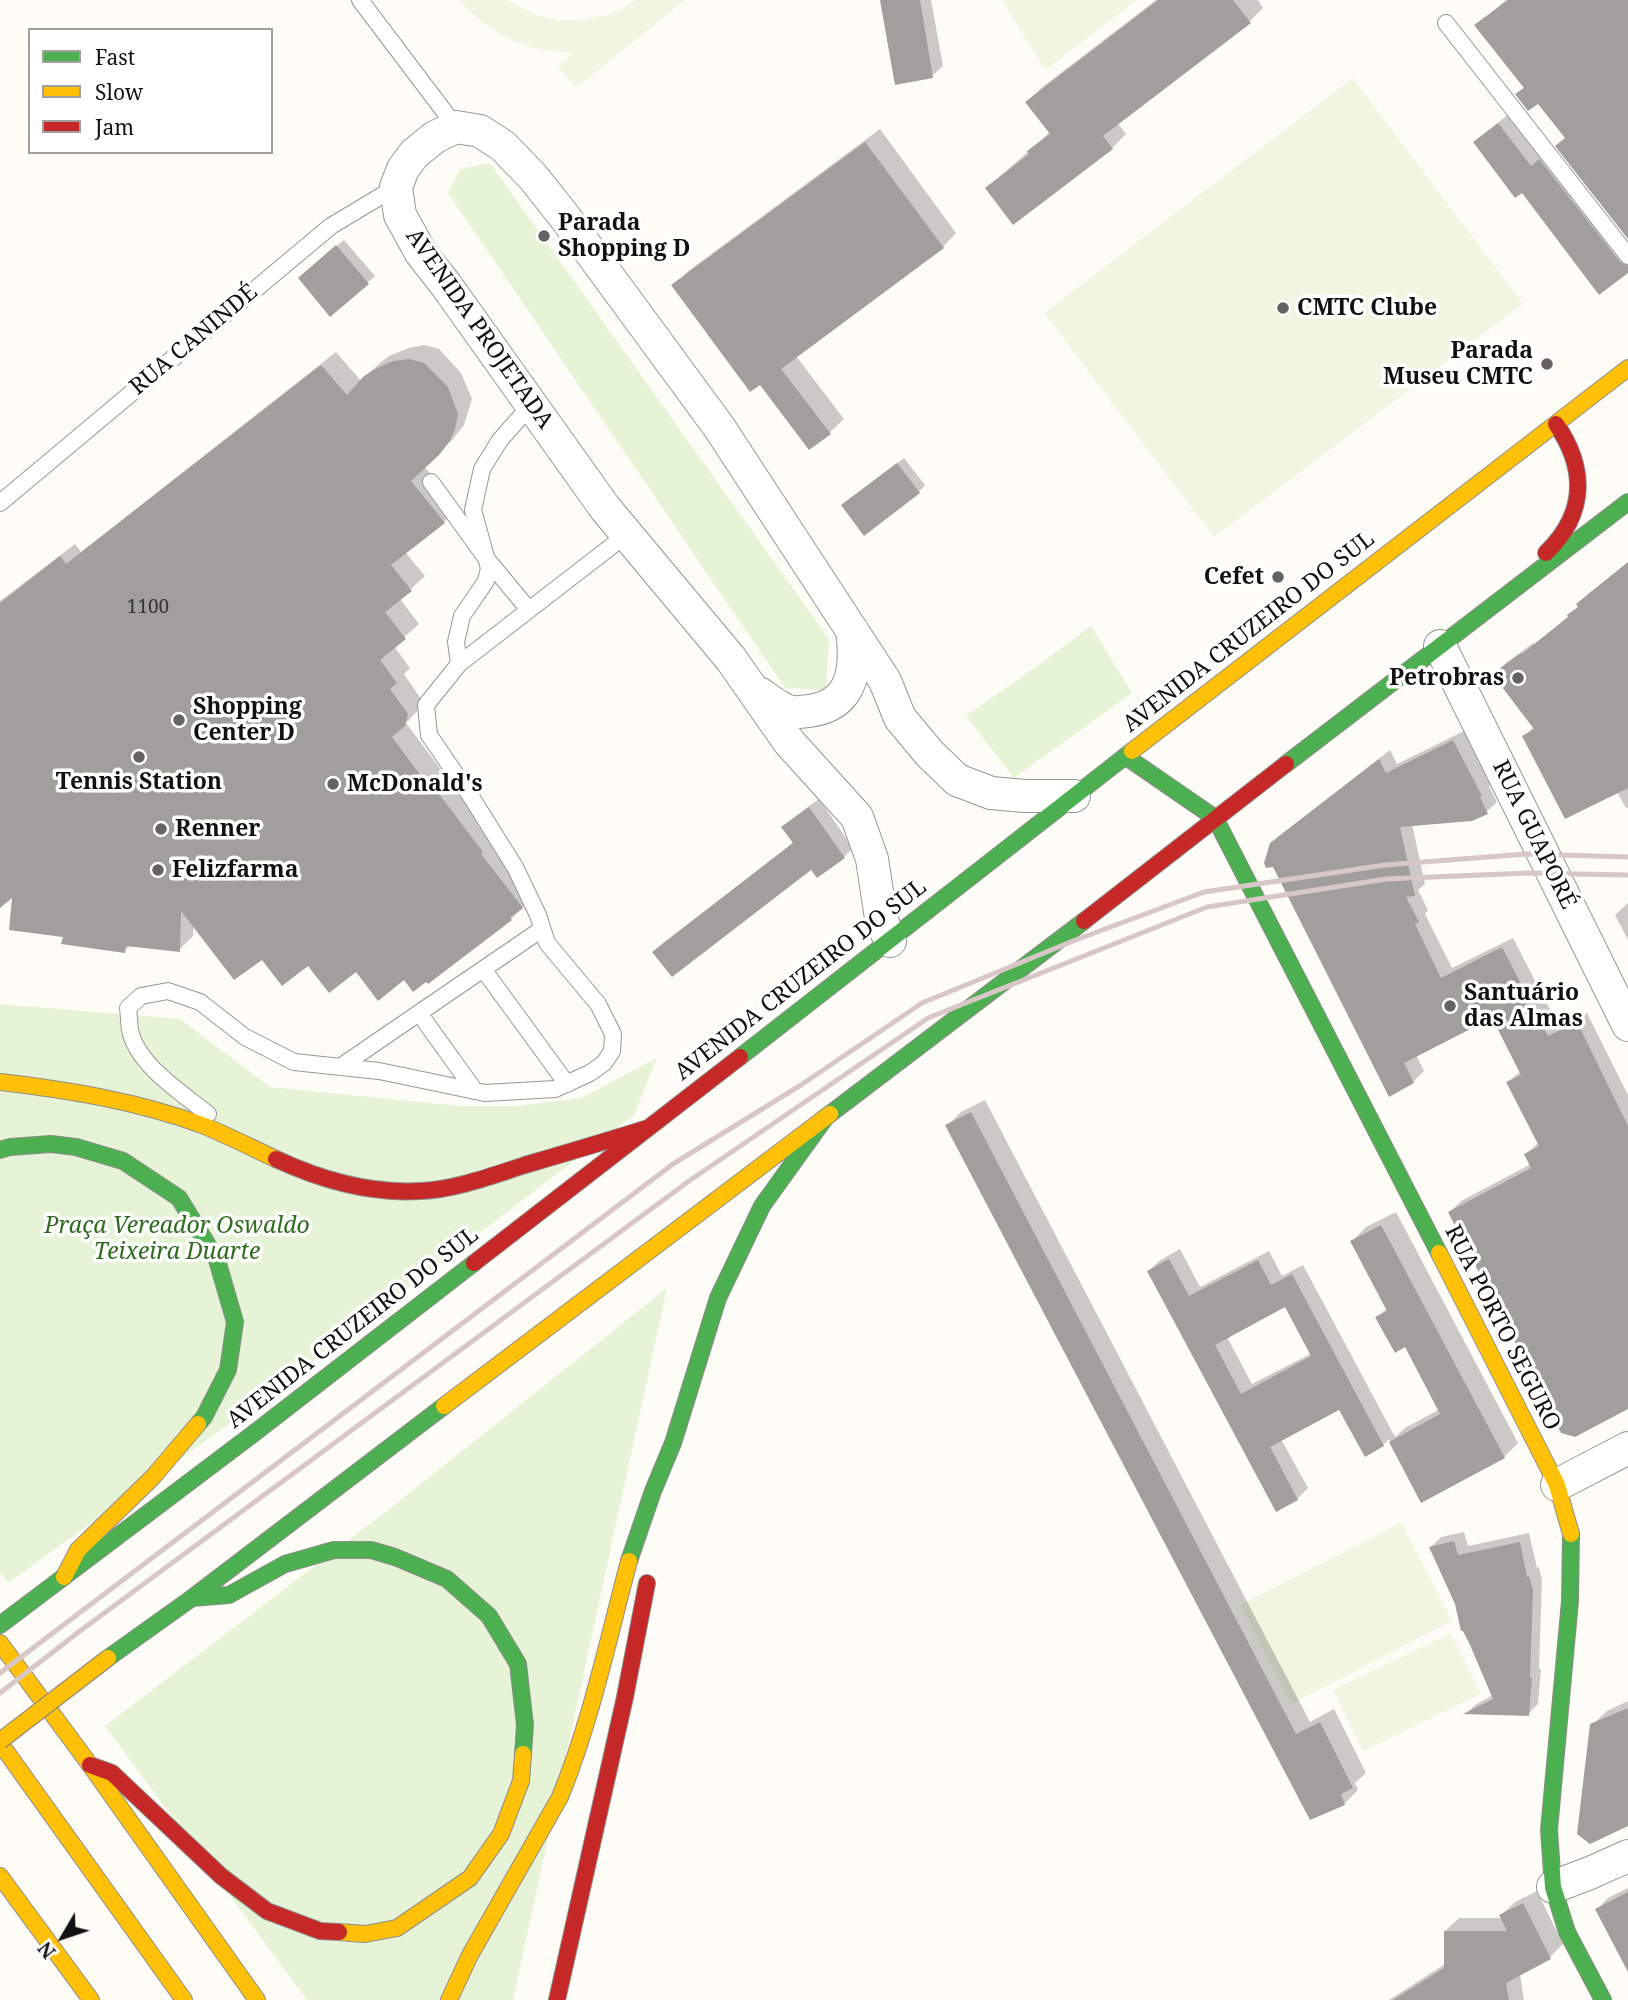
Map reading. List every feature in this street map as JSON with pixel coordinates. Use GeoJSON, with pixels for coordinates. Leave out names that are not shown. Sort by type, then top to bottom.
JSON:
{"type":"FeatureCollection","features":[{"type":"Feature","properties":{"kind":"main road","name":"AVENIDA CRUZEIRO DO SUL"},"geometry":{"type":"LineString","coordinates":[[0,1625],[253,1434],[1628,368]]}},
{"type":"Feature","properties":{"kind":"main road"},"geometry":{"type":"LineString","coordinates":[[1535,573],[1546,553],[1562,537],[1573,517],[1578,496],[1576,463],[1568,442],[1556,424]]}},
{"type":"Feature","properties":{"kind":"main road"},"geometry":{"type":"LineString","coordinates":[[184,2000],[0,1742],[826,1117],[1628,502]]}},
{"type":"Feature","properties":{"kind":"main road","name":"RUA PORTO SEGURO"},"geometry":{"type":"LineString","coordinates":[[1125,756],[1215,818],[1557,1485],[1571,1533],[1572,1564],[1549,1830],[1553,1887],[1567,1932],[1603,2000]]}},
{"type":"Feature","properties":{"kind":"main road"},"geometry":{"type":"LineString","coordinates":[[0,1082],[61,1089],[158,1111],[203,1126],[296,1168],[333,1180],[378,1189],[410,1191],[446,1187],[493,1176],[648,1128]]}},
{"type":"Feature","properties":{"kind":"main road"},"geometry":{"type":"LineString","coordinates":[[449,2000],[470,1955],[560,1797],[571,1770],[631,1554],[673,1443],[718,1298],[762,1206],[826,1117]]}},
{"type":"Feature","properties":{"kind":"main road"},"geometry":{"type":"LineString","coordinates":[[0,1150],[51,1144],[76,1147],[123,1161],[179,1198],[217,1260],[235,1322],[228,1370],[204,1418],[153,1477],[78,1550],[64,1577]]}},
{"type":"Feature","properties":{"kind":"main road"},"geometry":{"type":"LineString","coordinates":[[658,1523],[673,1443]]}},
{"type":"Feature","properties":{"kind":"main road"},"geometry":{"type":"LineString","coordinates":[[90,1765],[112,1773],[221,1876],[267,1911],[320,1931],[365,1934],[397,1928],[470,1878],[501,1834],[520,1781],[526,1726],[518,1664],[489,1616],[447,1579],[371,1550],[334,1550],[285,1564],[229,1594],[192,1598]]}},
{"type":"Feature","properties":{"kind":"main road"},"geometry":{"type":"LineString","coordinates":[[557,2000],[625,1697],[650,1563]]}},
{"type":"Feature","properties":{"kind":"main road"},"geometry":{"type":"LineString","coordinates":[[0,1643],[257,2000]]}},
{"type":"Feature","properties":{"kind":"main road"},"geometry":{"type":"LineString","coordinates":[[0,1876],[67,1967],[98,1997]]}},
{"type":"Feature","properties":{"kind":"street"},"geometry":{"type":"LineString","coordinates":[[396,187],[403,169],[414,154],[435,137],[456,127],[480,131],[503,146],[556,206],[719,427],[885,681],[900,718],[930,754],[957,780],[991,793],[1074,796]]}},
{"type":"Feature","properties":{"kind":"street","name":"AVENIDA PROJETADA"},"geometry":{"type":"LineString","coordinates":[[396,187],[400,215],[421,253],[626,535],[731,659],[789,742],[857,817],[872,859],[881,918],[890,941]]}},
{"type":"Feature","properties":{"kind":"street"},"geometry":{"type":"LineString","coordinates":[[755,691],[791,713],[823,709],[842,698],[852,676],[855,652],[852,629]]}},
{"type":"Feature","properties":{"kind":"street","name":"RUA GUAPORÉ"},"geometry":{"type":"LineString","coordinates":[[1440,646],[1628,1025]]}},
{"type":"Feature","properties":{"kind":"street"},"geometry":{"type":"LineString","coordinates":[[1557,1485],[1628,1448]]}},
{"type":"Feature","properties":{"kind":"street"},"geometry":{"type":"LineString","coordinates":[[1553,1887],[1628,1856]]}},
{"type":"Feature","properties":{"kind":"lane"},"geometry":{"type":"LineString","coordinates":[[360,0],[456,127]]}},
{"type":"Feature","properties":{"kind":"lane"},"geometry":{"type":"LineString","coordinates":[[1446,23],[1628,256]]}},
{"type":"Feature","properties":{"kind":"lane","name":"RUA CANINDÉ"},"geometry":{"type":"LineString","coordinates":[[0,503],[331,226],[396,187]]}},
{"type":"Feature","properties":{"kind":"lane"},"geometry":{"type":"LineString","coordinates":[[459,664],[456,642],[462,616],[486,581],[489,568],[473,509],[482,469],[500,440],[531,405]]}},
{"type":"Feature","properties":{"kind":"lane"},"geometry":{"type":"LineString","coordinates":[[431,482],[486,558],[529,610]]}},
{"type":"Feature","properties":{"kind":"lane"},"geometry":{"type":"LineString","coordinates":[[251,1148],[157,1073],[137,1048],[130,1031],[128,1008],[141,996],[168,991],[200,1002],[245,1037],[294,1062],[379,1071],[485,1093],[555,1089],[590,1073],[604,1063],[612,1051],[613,1034],[598,1004],[547,943],[538,915],[515,867],[429,735],[426,705],[459,664],[626,535]]}},
{"type":"Feature","properties":{"kind":"lane"},"geometry":{"type":"LineString","coordinates":[[340,1067],[542,929]]}},
{"type":"Feature","properties":{"kind":"lane"},"geometry":{"type":"LineString","coordinates":[[483,969],[567,1084]]}},
{"type":"Feature","properties":{"kind":"lane"},"geometry":{"type":"LineString","coordinates":[[419,1013],[475,1091]]}},
{"type":"Feature","properties":{"kind":"green space"},"geometry":{"type":"Polygon","coordinates":[[[459,0],[506,0],[536,15],[558,20],[581,20],[604,16],[625,8],[635,0],[685,0],[576,88],[558,66],[574,53],[540,49],[510,39],[484,23],[459,0]]]}},
{"type":"Feature","properties":{"kind":"green space"},"geometry":{"type":"Polygon","coordinates":[[[1002,0],[1137,0],[1045,70],[1002,0]]]}},
{"type":"Feature","properties":{"kind":"green space","name":"CMTC Clube"},"geometry":{"type":"Polygon","coordinates":[[[1353,78],[1523,304],[1214,537],[1044,313],[1353,78]]]}},
{"type":"Feature","properties":{"kind":"green space"},"geometry":{"type":"Polygon","coordinates":[[[490,163],[829,639],[826,690],[785,688],[448,193],[460,169],[490,163]]]}},
{"type":"Feature","properties":{"kind":"green space"},"geometry":{"type":"Polygon","coordinates":[[[1091,626],[1132,693],[1014,778],[966,716],[1091,626]]]}},
{"type":"Feature","properties":{"kind":"green space","name":"Praça Vereador Oswaldo Teixeira Duarte"},"geometry":{"type":"Polygon","coordinates":[[[0,1004],[180,1019],[270,1087],[459,1106],[517,1106],[581,1098],[657,1058],[634,1115],[244,1413],[8,1583],[0,1572],[0,1004]]]}},
{"type":"Feature","properties":{"kind":"green space"},"geometry":{"type":"Polygon","coordinates":[[[667,1288],[513,2000],[307,2000],[105,1726],[388,1510],[667,1288]]]}},
{"type":"Feature","properties":{"kind":"green space"},"geometry":{"type":"Polygon","coordinates":[[[1401,1523],[1452,1621],[1291,1704],[1240,1605],[1401,1523]]]}},
{"type":"Feature","properties":{"kind":"green space"},"geometry":{"type":"Polygon","coordinates":[[[1451,1633],[1481,1694],[1363,1751],[1333,1690],[1451,1633]]]}},
{"type":"Feature","properties":{"kind":"building"},"geometry":{"type":"Polygon","coordinates":[[[880,0],[920,0],[933,78],[895,85],[880,0]]]}},
{"type":"Feature","properties":{"kind":"building"},"geometry":{"type":"Polygon","coordinates":[[[1158,0],[1233,0],[1251,23],[1103,136],[1113,149],[1013,225],[985,188],[1050,134],[1025,102],[1158,0]]]}},
{"type":"Feature","properties":{"kind":"building"},"geometry":{"type":"Polygon","coordinates":[[[1508,0],[1628,0],[1628,239],[1555,146],[1565,138],[1538,104],[1528,111],[1515,94],[1524,88],[1474,25],[1508,0]]]}},
{"type":"Feature","properties":{"kind":"building"},"geometry":{"type":"Polygon","coordinates":[[[1498,123],[1531,166],[1539,159],[1620,262],[1628,266],[1628,273],[1599,295],[1522,193],[1515,198],[1473,142],[1498,123]]]}},
{"type":"Feature","properties":{"kind":"building"},"geometry":{"type":"Polygon","coordinates":[[[865,142],[944,248],[781,369],[831,434],[809,450],[760,385],[750,392],[671,285],[865,142]]]}},
{"type":"Feature","properties":{"kind":"building"},"geometry":{"type":"Polygon","coordinates":[[[336,245],[369,284],[330,317],[298,278],[336,245]]]}},
{"type":"Feature","properties":{"kind":"building"},"geometry":{"type":"Polygon","coordinates":[[[409,359],[424,363],[448,387],[458,414],[450,441],[411,481],[445,523],[391,565],[412,591],[385,612],[406,639],[380,660],[397,683],[390,689],[408,714],[405,726],[392,737],[430,788],[433,786],[523,908],[510,918],[512,920],[428,984],[426,982],[413,992],[404,980],[378,1001],[356,972],[329,993],[308,966],[282,986],[262,960],[234,980],[181,911],[180,952],[126,946],[125,953],[61,944],[63,937],[9,930],[12,898],[0,908],[0,603],[60,556],[66,564],[321,365],[347,395],[373,370],[393,361],[409,359]]]}},
{"type":"Feature","properties":{"kind":"building"},"geometry":{"type":"Polygon","coordinates":[[[897,463],[920,493],[864,536],[841,505],[897,463]]]}},
{"type":"Feature","properties":{"kind":"building"},"geometry":{"type":"Polygon","coordinates":[[[1628,562],[1628,788],[1565,819],[1522,736],[1534,729],[1492,674],[1568,617],[1567,615],[1578,607],[1576,604],[1628,562]]]}},
{"type":"Feature","properties":{"kind":"building"},"geometry":{"type":"Polygon","coordinates":[[[1453,740],[1482,796],[1480,797],[1488,814],[1472,821],[1400,827],[1415,896],[1406,897],[1419,922],[1415,924],[1441,978],[1502,947],[1548,1036],[1577,1022],[1628,1126],[1628,1409],[1575,1437],[1561,1433],[1448,1212],[1531,1168],[1524,1154],[1539,1146],[1506,1082],[1521,1075],[1492,1018],[1404,1063],[1414,1083],[1389,1097],[1273,867],[1266,868],[1264,863],[1270,843],[1379,759],[1386,773],[1453,740]]]}},
{"type":"Feature","properties":{"kind":"building"},"geometry":{"type":"Polygon","coordinates":[[[809,807],[845,858],[817,878],[811,870],[672,977],[652,952],[793,843],[781,827],[809,807]]]}},
{"type":"Feature","properties":{"kind":"building"},"geometry":{"type":"Polygon","coordinates":[[[971,1112],[1296,1734],[1320,1722],[1353,1788],[1341,1794],[1345,1805],[1310,1820],[945,1125],[971,1112]]]}},
{"type":"Feature","properties":{"kind":"building"},"geometry":{"type":"Polygon","coordinates":[[[1381,1225],[1505,1458],[1421,1503],[1389,1442],[1440,1414],[1405,1347],[1395,1353],[1375,1317],[1387,1311],[1350,1241],[1381,1225]]]}},
{"type":"Feature","properties":{"kind":"building"},"geometry":{"type":"Polygon","coordinates":[[[1169,1259],[1189,1296],[1258,1260],[1271,1285],[1292,1274],[1384,1446],[1365,1457],[1339,1410],[1270,1447],[1298,1500],[1276,1512],[1147,1271],[1169,1259]],[[1285,1307],[1215,1345],[1241,1394],[1311,1356],[1285,1307]]]}},
{"type":"Feature","properties":{"kind":"building"},"geometry":{"type":"Polygon","coordinates":[[[1454,1541],[1458,1555],[1520,1542],[1527,1577],[1529,1576],[1533,1590],[1529,1716],[1463,1714],[1493,1699],[1470,1645],[1461,1631],[1455,1604],[1429,1547],[1454,1541]]]}},
{"type":"Feature","properties":{"kind":"building"},"geometry":{"type":"Polygon","coordinates":[[[1628,1708],[1628,1826],[1590,1844],[1577,1834],[1590,1724],[1628,1708]]]}},
{"type":"Feature","properties":{"kind":"building"},"geometry":{"type":"Polygon","coordinates":[[[1628,1892],[1628,1972],[1595,1909],[1628,1892]]]}},
{"type":"Feature","properties":{"kind":"building"},"geometry":{"type":"Polygon","coordinates":[[[1523,1903],[1551,1959],[1506,1983],[1509,2000],[1393,2000],[1444,1968],[1444,1931],[1507,1931],[1499,1915],[1523,1903]]]}},
{"type":"Feature","properties":{"kind":"railway"},"geometry":{"type":"LineString","coordinates":[[0,1673],[673,1164],[801,1085],[922,1003],[1073,941],[1204,892],[1385,865],[1526,854],[1628,857]]}},
{"type":"Feature","properties":{"kind":"railway"},"geometry":{"type":"LineString","coordinates":[[0,1693],[689,1181],[928,1018],[1207,907],[1386,879],[1527,873],[1628,875]]}},
{"type":"Feature","properties":{"kind":"traffic: fast"},"geometry":{"type":"LineString","coordinates":[[1286,764],[1628,502]]}},
{"type":"Feature","properties":{"kind":"traffic: fast"},"geometry":{"type":"LineString","coordinates":[[740,1057],[1132,751]]}},
{"type":"Feature","properties":{"kind":"traffic: fast"},"geometry":{"type":"LineString","coordinates":[[1125,756],[1215,818],[1439,1253]]}},
{"type":"Feature","properties":{"kind":"traffic: fast"},"geometry":{"type":"LineString","coordinates":[[830,1114],[1084,921]]}},
{"type":"Feature","properties":{"kind":"traffic: fast"},"geometry":{"type":"LineString","coordinates":[[629,1561],[673,1443],[718,1298],[762,1206],[826,1117]]}},
{"type":"Feature","properties":{"kind":"traffic: fast"},"geometry":{"type":"LineString","coordinates":[[0,1150],[51,1144],[76,1147],[123,1161],[179,1198],[217,1260],[235,1322],[228,1370],[198,1424]]}},
{"type":"Feature","properties":{"kind":"traffic: fast"},"geometry":{"type":"LineString","coordinates":[[0,1625],[474,1263]]}},
{"type":"Feature","properties":{"kind":"traffic: fast"},"geometry":{"type":"LineString","coordinates":[[108,1658],[192,1598],[444,1406]]}},
{"type":"Feature","properties":{"kind":"traffic: fast"},"geometry":{"type":"LineString","coordinates":[[1571,1534],[1570,1601],[1549,1830],[1553,1887],[1567,1932],[1603,2000]]}},
{"type":"Feature","properties":{"kind":"traffic: fast"},"geometry":{"type":"LineString","coordinates":[[192,1598],[229,1595],[285,1564],[334,1550],[371,1550],[447,1579],[489,1616],[518,1664],[525,1725],[523,1754]]}},
{"type":"Feature","properties":{"kind":"traffic: slow"},"geometry":{"type":"LineString","coordinates":[[1132,751],[1628,368]]}},
{"type":"Feature","properties":{"kind":"traffic: slow"},"geometry":{"type":"LineString","coordinates":[[0,1082],[77,1093],[153,1109],[202,1125],[276,1159]]}},
{"type":"Feature","properties":{"kind":"traffic: slow"},"geometry":{"type":"LineString","coordinates":[[444,1406],[830,1114]]}},
{"type":"Feature","properties":{"kind":"traffic: slow"},"geometry":{"type":"LineString","coordinates":[[1439,1253],[1557,1485],[1571,1534]]}},
{"type":"Feature","properties":{"kind":"traffic: slow"},"geometry":{"type":"LineString","coordinates":[[64,1577],[78,1550],[153,1477],[198,1424]]}},
{"type":"Feature","properties":{"kind":"traffic: slow"},"geometry":{"type":"LineString","coordinates":[[449,2000],[470,1955],[560,1797],[590,1710],[629,1561]]}},
{"type":"Feature","properties":{"kind":"traffic: slow"},"geometry":{"type":"LineString","coordinates":[[0,1643],[257,2000]]}},
{"type":"Feature","properties":{"kind":"traffic: slow"},"geometry":{"type":"LineString","coordinates":[[0,1741],[108,1658]]}},
{"type":"Feature","properties":{"kind":"traffic: slow"},"geometry":{"type":"LineString","coordinates":[[0,1743],[184,2000]]}},
{"type":"Feature","properties":{"kind":"traffic: slow"},"geometry":{"type":"LineString","coordinates":[[339,1932],[365,1934],[397,1928],[470,1878],[501,1834],[521,1781],[523,1754]]}},
{"type":"Feature","properties":{"kind":"traffic: slow"},"geometry":{"type":"LineString","coordinates":[[0,1876],[91,2000]]}},
{"type":"Feature","properties":{"kind":"traffic: jam"},"geometry":{"type":"LineString","coordinates":[[1546,553],[1569,523],[1578,491],[1573,458],[1556,424]]}},
{"type":"Feature","properties":{"kind":"traffic: jam"},"geometry":{"type":"LineString","coordinates":[[1084,921],[1286,764]]}},
{"type":"Feature","properties":{"kind":"traffic: jam"},"geometry":{"type":"LineString","coordinates":[[474,1263],[740,1057]]}},
{"type":"Feature","properties":{"kind":"traffic: jam"},"geometry":{"type":"LineString","coordinates":[[276,1159],[311,1173],[365,1188],[421,1191],[474,1181],[648,1128]]}},
{"type":"Feature","properties":{"kind":"traffic: jam"},"geometry":{"type":"LineString","coordinates":[[557,2000],[625,1697],[647,1583]]}},
{"type":"Feature","properties":{"kind":"traffic: jam"},"geometry":{"type":"LineString","coordinates":[[90,1765],[112,1773],[221,1876],[267,1911],[320,1931],[339,1932]]}},
{"type":"Feature","properties":{"kind":"place","name":"Parada Shopping D"},"geometry":{"type":"Point","coordinates":[544,236]}},
{"type":"Feature","properties":{"kind":"place","name":"CMTC Clube"},"geometry":{"type":"Point","coordinates":[1283,308]}},
{"type":"Feature","properties":{"kind":"place","name":"Parada Museu CMTC"},"geometry":{"type":"Point","coordinates":[1547,364]}},
{"type":"Feature","properties":{"kind":"place","name":"Cefet"},"geometry":{"type":"Point","coordinates":[1278,577]}},
{"type":"Feature","properties":{"kind":"place","name":"Petrobras"},"geometry":{"type":"Point","coordinates":[1518,678]}},
{"type":"Feature","properties":{"kind":"place","name":"Shopping Center D"},"geometry":{"type":"Point","coordinates":[179,720]}},
{"type":"Feature","properties":{"kind":"place","name":"Tennis Station"},"geometry":{"type":"Point","coordinates":[139,757]}},
{"type":"Feature","properties":{"kind":"place","name":"McDonald's"},"geometry":{"type":"Point","coordinates":[333,784]}},
{"type":"Feature","properties":{"kind":"place","name":"Renner"},"geometry":{"type":"Point","coordinates":[161,829]}},
{"type":"Feature","properties":{"kind":"place","name":"Felizfarma"},"geometry":{"type":"Point","coordinates":[158,870]}},
{"type":"Feature","properties":{"kind":"place","name":"Santuário das Almas"},"geometry":{"type":"Point","coordinates":[1450,1006]}}]}
